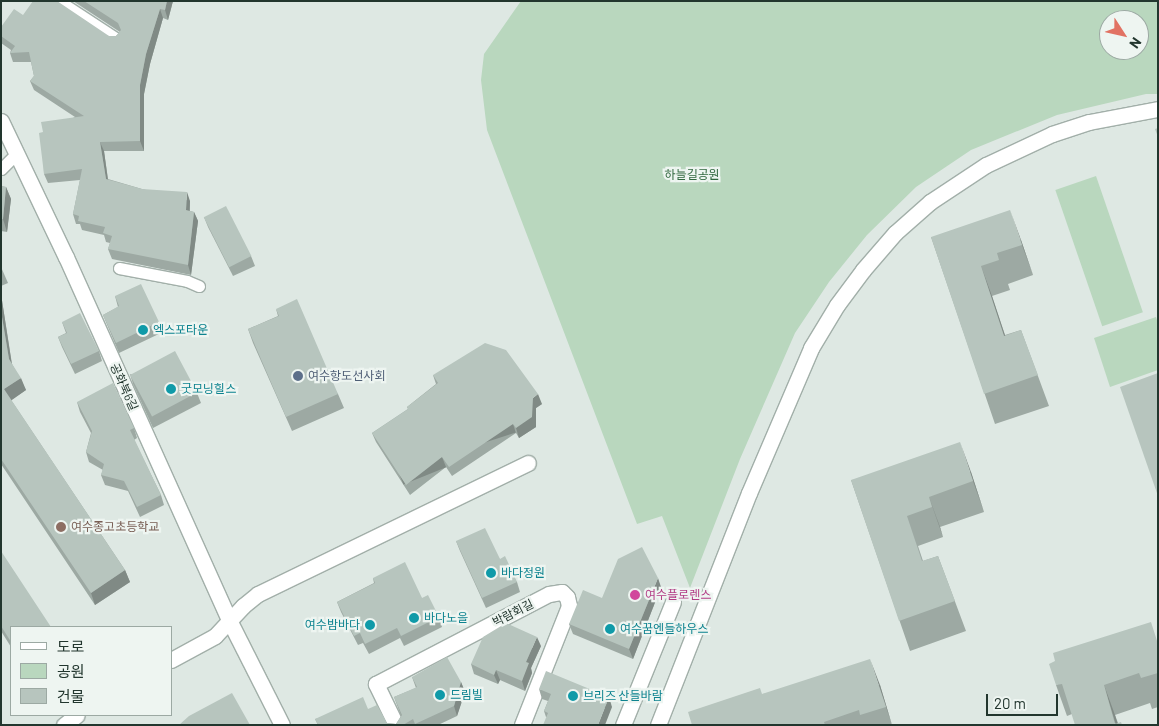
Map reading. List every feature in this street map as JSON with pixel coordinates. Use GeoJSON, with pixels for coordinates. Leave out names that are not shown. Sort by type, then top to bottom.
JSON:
{"type":"FeatureCollection","features":[{"type":"Feature","properties":{"kind":"street"},"geometry":{"type":"LineString","coordinates":[[658,725],[749,493],[807,356],[837,305],[863,270],[895,233],[930,202],[986,165],[1052,134],[1089,122],[1158,109]]}},
{"type":"Feature","properties":{"kind":"street","name":"공화북6길"},"geometry":{"type":"LineString","coordinates":[[1,121],[66,257],[230,622]]}},
{"type":"Feature","properties":{"kind":"street"},"geometry":{"type":"LineString","coordinates":[[172,659],[208,641],[230,622],[243,606],[258,594],[528,463]]}},
{"type":"Feature","properties":{"kind":"street","name":"박람회길"},"geometry":{"type":"LineString","coordinates":[[396,725],[376,684],[549,594],[562,592],[568,597],[569,606],[522,725]]}},
{"type":"Feature","properties":{"kind":"street"},"geometry":{"type":"LineString","coordinates":[[623,725],[673,602]]}},
{"type":"Feature","properties":{"kind":"street"},"geometry":{"type":"LineString","coordinates":[[230,622],[282,725]]}},
{"type":"Feature","properties":{"kind":"street"},"geometry":{"type":"LineString","coordinates":[[64,725],[76,716]]}},
{"type":"Feature","properties":{"kind":"lane"},"geometry":{"type":"LineString","coordinates":[[59,1],[117,40]]}},
{"type":"Feature","properties":{"kind":"lane"},"geometry":{"type":"LineString","coordinates":[[1,169],[17,153]]}},
{"type":"Feature","properties":{"kind":"lane"},"geometry":{"type":"LineString","coordinates":[[118,268],[187,280],[199,286]]}},
{"type":"Feature","properties":{"kind":"green space","name":"하늘길공원"},"geometry":{"type":"Polygon","coordinates":[[[521,1],[1158,1],[1158,94],[1146,94],[1057,115],[971,150],[916,187],[867,235],[829,282],[795,333],[740,459],[690,588],[662,516],[637,524],[487,130],[481,80],[484,54],[521,1]]]}},
{"type":"Feature","properties":{"kind":"green space"},"geometry":{"type":"Polygon","coordinates":[[[1096,176],[1143,312],[1102,326],[1055,190],[1096,176]]]}},
{"type":"Feature","properties":{"kind":"green space"},"geometry":{"type":"Polygon","coordinates":[[[1156,317],[1158,323],[1158,370],[1110,387],[1094,338],[1156,317]]]}},
{"type":"Feature","properties":{"kind":"building"},"geometry":{"type":"Polygon","coordinates":[[[33,1],[57,1],[109,36],[116,36],[121,30],[118,23],[84,1],[167,1],[165,10],[160,9],[146,54],[140,85],[140,141],[100,142],[106,179],[142,189],[187,192],[186,210],[194,212],[188,265],[108,249],[112,236],[103,233],[105,227],[78,221],[79,216],[73,214],[82,169],[44,174],[39,133],[43,132],[41,122],[84,116],[30,81],[34,76],[29,52],[10,53],[15,46],[1,36],[1,27],[14,9],[23,15],[33,1]]]}},
{"type":"Feature","properties":{"kind":"building"},"geometry":{"type":"Polygon","coordinates":[[[1,186],[6,187],[3,219],[1,219],[1,186]]]}},
{"type":"Feature","properties":{"kind":"building"},"geometry":{"type":"Polygon","coordinates":[[[226,206],[251,256],[229,267],[204,217],[226,206]]]}},
{"type":"Feature","properties":{"kind":"building"},"geometry":{"type":"Polygon","coordinates":[[[1010,210],[1022,245],[997,253],[999,260],[981,266],[1004,336],[1021,330],[1038,375],[984,394],[931,237],[1010,210]]]}},
{"type":"Feature","properties":{"kind":"building"},"geometry":{"type":"Polygon","coordinates":[[[141,284],[159,322],[116,343],[103,315],[119,306],[115,296],[141,284]]]}},
{"type":"Feature","properties":{"kind":"building","name":"여수항도선사회"},"geometry":{"type":"Polygon","coordinates":[[[297,299],[338,394],[286,417],[248,329],[279,316],[276,309],[297,299]]]}},
{"type":"Feature","properties":{"kind":"building"},"geometry":{"type":"Polygon","coordinates":[[[1,311],[9,359],[21,378],[4,389],[125,570],[91,593],[1,459],[1,311]]]}},
{"type":"Feature","properties":{"kind":"building"},"geometry":{"type":"Polygon","coordinates":[[[80,313],[99,351],[71,364],[58,337],[67,333],[62,322],[80,313]]]}},
{"type":"Feature","properties":{"kind":"building"},"geometry":{"type":"Polygon","coordinates":[[[485,343],[506,350],[538,394],[533,398],[532,417],[516,428],[513,424],[449,467],[442,457],[406,485],[372,433],[408,409],[407,407],[438,383],[433,375],[485,343]]]}},
{"type":"Feature","properties":{"kind":"building","name":"굿모닝힐스"},"geometry":{"type":"Polygon","coordinates":[[[175,351],[197,392],[152,416],[130,375],[175,351]]]}},
{"type":"Feature","properties":{"kind":"building"},"geometry":{"type":"Polygon","coordinates":[[[1158,373],[1158,496],[1120,387],[1158,373]]]}},
{"type":"Feature","properties":{"kind":"building"},"geometry":{"type":"Polygon","coordinates":[[[113,383],[134,428],[130,430],[161,495],[137,507],[124,481],[101,475],[104,464],[86,452],[92,431],[77,402],[113,383]]]}},
{"type":"Feature","properties":{"kind":"building"},"geometry":{"type":"Polygon","coordinates":[[[960,442],[973,481],[929,497],[932,507],[907,516],[922,561],[938,556],[955,601],[899,621],[851,480],[960,442]]]}},
{"type":"Feature","properties":{"kind":"building","name":"바다정원"},"geometry":{"type":"Polygon","coordinates":[[[485,528],[500,559],[505,556],[517,582],[482,598],[456,541],[485,528]]]}},
{"type":"Feature","properties":{"kind":"building"},"geometry":{"type":"Polygon","coordinates":[[[642,547],[658,578],[629,649],[569,624],[583,590],[602,598],[618,559],[642,547]]]}},
{"type":"Feature","properties":{"kind":"building"},"geometry":{"type":"Polygon","coordinates":[[[1,551],[50,626],[10,626],[10,640],[1,626],[1,551]]]}},
{"type":"Feature","properties":{"kind":"building"},"geometry":{"type":"Polygon","coordinates":[[[405,562],[422,598],[428,595],[439,617],[401,636],[397,628],[365,644],[360,633],[354,636],[337,602],[375,583],[373,578],[405,562]]]}},
{"type":"Feature","properties":{"kind":"building"},"geometry":{"type":"Polygon","coordinates":[[[1151,622],[1158,644],[1158,673],[1141,678],[1139,673],[1104,685],[1115,724],[1121,722],[1122,725],[1075,725],[1062,684],[1056,685],[1049,664],[1055,661],[1053,653],[1151,622]]]}},
{"type":"Feature","properties":{"kind":"building"},"geometry":{"type":"Polygon","coordinates":[[[506,623],[537,637],[526,662],[529,663],[522,681],[496,670],[494,675],[471,664],[483,637],[506,623]]]}},
{"type":"Feature","properties":{"kind":"building"},"geometry":{"type":"Polygon","coordinates":[[[447,657],[461,682],[454,706],[415,724],[413,719],[403,725],[318,725],[315,719],[363,697],[368,709],[377,705],[387,723],[396,724],[402,715],[394,697],[417,687],[412,677],[447,657]]]}},
{"type":"Feature","properties":{"kind":"building"},"geometry":{"type":"Polygon","coordinates":[[[870,659],[886,707],[860,715],[859,710],[824,722],[825,725],[692,725],[688,712],[760,688],[762,694],[870,659]]]}},
{"type":"Feature","properties":{"kind":"building","name":"브리즈 산들바람"},"geometry":{"type":"Polygon","coordinates":[[[546,671],[609,697],[598,725],[543,725],[548,713],[544,711],[551,694],[539,689],[546,671]]]}},
{"type":"Feature","properties":{"kind":"building"},"geometry":{"type":"Polygon","coordinates":[[[232,693],[250,725],[179,725],[189,716],[232,693]]]}},
{"type":"Feature","properties":{"kind":"place","name":"엑스포타운"},"geometry":{"type":"Point","coordinates":[143,330]}},
{"type":"Feature","properties":{"kind":"place","name":"여수항도선사회"},"geometry":{"type":"Point","coordinates":[298,376]}},
{"type":"Feature","properties":{"kind":"place","name":"굿모닝힐스"},"geometry":{"type":"Point","coordinates":[171,389]}},
{"type":"Feature","properties":{"kind":"place","name":"여수종고초등학교"},"geometry":{"type":"Point","coordinates":[61,527]}},
{"type":"Feature","properties":{"kind":"place","name":"바다정원"},"geometry":{"type":"Point","coordinates":[491,573]}},
{"type":"Feature","properties":{"kind":"place","name":"여수플로렌스"},"geometry":{"type":"Point","coordinates":[635,595]}},
{"type":"Feature","properties":{"kind":"place","name":"바다노을"},"geometry":{"type":"Point","coordinates":[414,618]}},
{"type":"Feature","properties":{"kind":"place","name":"여수밤바다"},"geometry":{"type":"Point","coordinates":[370,625]}},
{"type":"Feature","properties":{"kind":"place","name":"여수꿈엔들하우스"},"geometry":{"type":"Point","coordinates":[610,629]}},
{"type":"Feature","properties":{"kind":"place","name":"드림빌"},"geometry":{"type":"Point","coordinates":[440,695]}},
{"type":"Feature","properties":{"kind":"place","name":"브리즈 산들바람"},"geometry":{"type":"Point","coordinates":[573,696]}}]}
